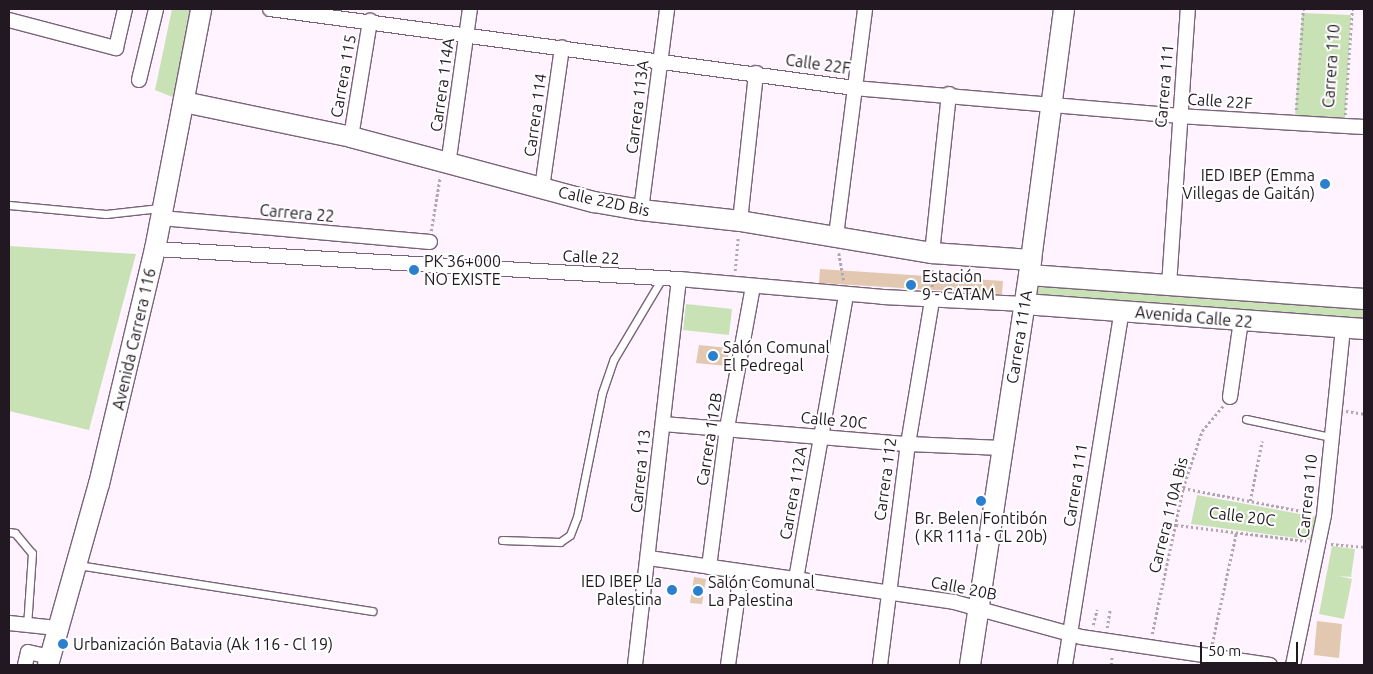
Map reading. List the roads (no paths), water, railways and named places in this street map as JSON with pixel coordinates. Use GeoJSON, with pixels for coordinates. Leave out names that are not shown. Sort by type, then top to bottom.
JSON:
{"type":"FeatureCollection","features":[{"type":"Feature","properties":{"kind":"street"},"geometry":{"type":"LineString","coordinates":[[9,20],[116,48],[125,9]]}},
{"type":"Feature","properties":{"kind":"street"},"geometry":{"type":"LineString","coordinates":[[139,80],[156,9]]}},
{"type":"Feature","properties":{"kind":"street","name":"Avenida Carrera 116"},"geometry":{"type":"LineString","coordinates":[[49,661],[99,484],[155,249],[201,9]]}},
{"type":"Feature","properties":{"kind":"street","name":"Calle 22F"},"geometry":{"type":"LineString","coordinates":[[270,9],[660,60],[854,88],[949,94],[1178,116],[1364,127]]}},
{"type":"Feature","properties":{"kind":"street","name":"Carrera 114A"},"geometry":{"type":"LineString","coordinates":[[445,164],[470,9]]}},
{"type":"Feature","properties":{"kind":"street","name":"Carrera 113A"},"geometry":{"type":"LineString","coordinates":[[641,210],[667,9]]}},
{"type":"Feature","properties":{"kind":"street"},"geometry":{"type":"LineString","coordinates":[[836,236],[865,9]]}},
{"type":"Feature","properties":{"kind":"street","name":"Carrera 111A"},"geometry":{"type":"LineString","coordinates":[[970,665],[1030,267],[1064,9]]}},
{"type":"Feature","properties":{"kind":"street","name":"Carrera 111"},"geometry":{"type":"LineString","coordinates":[[1169,285],[1178,116],[1188,9]]}},
{"type":"Feature","properties":{"kind":"street","name":"Carrera 115"},"geometry":{"type":"LineString","coordinates":[[350,137],[370,21]]}},
{"type":"Feature","properties":{"kind":"street","name":"Carrera 114"},"geometry":{"type":"LineString","coordinates":[[542,188],[562,47]]}},
{"type":"Feature","properties":{"kind":"street"},"geometry":{"type":"LineString","coordinates":[[740,220],[756,73]]}},
{"type":"Feature","properties":{"kind":"street"},"geometry":{"type":"LineString","coordinates":[[932,253],[949,94]]}},
{"type":"Feature","properties":{"kind":"street","name":"Calle 22D Bis"},"geometry":{"type":"LineString","coordinates":[[184,102],[350,137],[445,164],[641,210],[740,220],[932,253],[1030,267]]}},
{"type":"Feature","properties":{"kind":"street","name":"Carrera 22"},"geometry":{"type":"LineString","coordinates":[[162,213],[430,242]]}},
{"type":"Feature","properties":{"kind":"street","name":"Calle 22"},"geometry":{"type":"LineString","coordinates":[[155,249],[679,279],[846,294],[1024,304]]}},
{"type":"Feature","properties":{"kind":"street","name":"Avenida Calle 22"},"geometry":{"type":"LineString","coordinates":[[1030,267],[1169,285],[1364,298]]}},
{"type":"Feature","properties":{"kind":"street","name":"Carrera 113"},"geometry":{"type":"LineString","coordinates":[[636,665],[679,279]]}},
{"type":"Feature","properties":{"kind":"street","name":"Carrera 112B"},"geometry":{"type":"LineString","coordinates":[[709,567],[727,428],[753,287]]}},
{"type":"Feature","properties":{"kind":"street","name":"Carrera 112A"},"geometry":{"type":"LineString","coordinates":[[796,580],[846,294]]}},
{"type":"Feature","properties":{"kind":"street","name":"Carrera 112"},"geometry":{"type":"LineString","coordinates":[[880,665],[886,593],[932,300]]}},
{"type":"Feature","properties":{"kind":"street","name":"Avenida Calle 22"},"geometry":{"type":"LineString","coordinates":[[1024,304],[1364,329]]}},
{"type":"Feature","properties":{"kind":"street","name":"Carrera 111"},"geometry":{"type":"LineString","coordinates":[[1065,665],[1122,311]]}},
{"type":"Feature","properties":{"kind":"street"},"geometry":{"type":"LineString","coordinates":[[1230,398],[1241,321]]}},
{"type":"Feature","properties":{"kind":"street","name":"Carrera 110"},"geometry":{"type":"LineString","coordinates":[[1292,665],[1320,543],[1343,328]]}},
{"type":"Feature","properties":{"kind":"street","name":"Calle 20C"},"geometry":{"type":"LineString","coordinates":[[663,424],[908,444],[1002,448]]}},
{"type":"Feature","properties":{"kind":"street","name":"Calle 20B"},"geometry":{"type":"LineString","coordinates":[[649,558],[978,606],[1069,634],[1104,642],[1270,665]]}},
{"type":"Feature","properties":{"kind":"street"},"geometry":{"type":"LineString","coordinates":[[728,665],[741,572]]}},
{"type":"Feature","properties":{"kind":"street"},"geometry":{"type":"LineString","coordinates":[[9,623],[57,628]]}},
{"type":"Feature","properties":{"kind":"street"},"geometry":{"type":"LineString","coordinates":[[26,659],[49,661]]}},
{"type":"Feature","properties":{"kind":"lane"},"geometry":{"type":"LineString","coordinates":[[9,205],[106,214],[162,213]]}},
{"type":"Feature","properties":{"kind":"lane"},"geometry":{"type":"LineString","coordinates":[[502,540],[560,542],[570,535],[578,517],[602,393],[614,359],[662,278]]}},
{"type":"Feature","properties":{"kind":"lane"},"geometry":{"type":"LineString","coordinates":[[1246,419],[1331,437]]}},
{"type":"Feature","properties":{"kind":"lane"},"geometry":{"type":"LineString","coordinates":[[9,532],[15,533],[32,554],[27,626]]}},
{"type":"Feature","properties":{"kind":"lane"},"geometry":{"type":"LineString","coordinates":[[75,565],[372,611]]}},
{"type":"Feature","properties":{"kind":"place","name":"IED IBEP (Emma Villegas de Gaitán)"},"geometry":{"type":"Point","coordinates":[1325,184]}},
{"type":"Feature","properties":{"kind":"place","name":"PK 36+000 NO EXISTE"},"geometry":{"type":"Point","coordinates":[414,270]}},
{"type":"Feature","properties":{"kind":"place","name":"Estación 9 - CATAM"},"geometry":{"type":"Point","coordinates":[911,285]}},
{"type":"Feature","properties":{"kind":"place","name":"Salón Comunal El Pedregal"},"geometry":{"type":"Point","coordinates":[713,356]}},
{"type":"Feature","properties":{"kind":"place","name":"Br. Belen Fontibón ( KR 111a - CL 20b)"},"geometry":{"type":"Point","coordinates":[981,501]}},
{"type":"Feature","properties":{"kind":"place","name":"IED IBEP La Palestina"},"geometry":{"type":"Point","coordinates":[672,590]}},
{"type":"Feature","properties":{"kind":"place","name":"Salón Comunal La Palestina"},"geometry":{"type":"Point","coordinates":[698,591]}},
{"type":"Feature","properties":{"kind":"place","name":"Urbanización Batavia (Ak 116 - Cl 19)"},"geometry":{"type":"Point","coordinates":[63,644]}}]}
